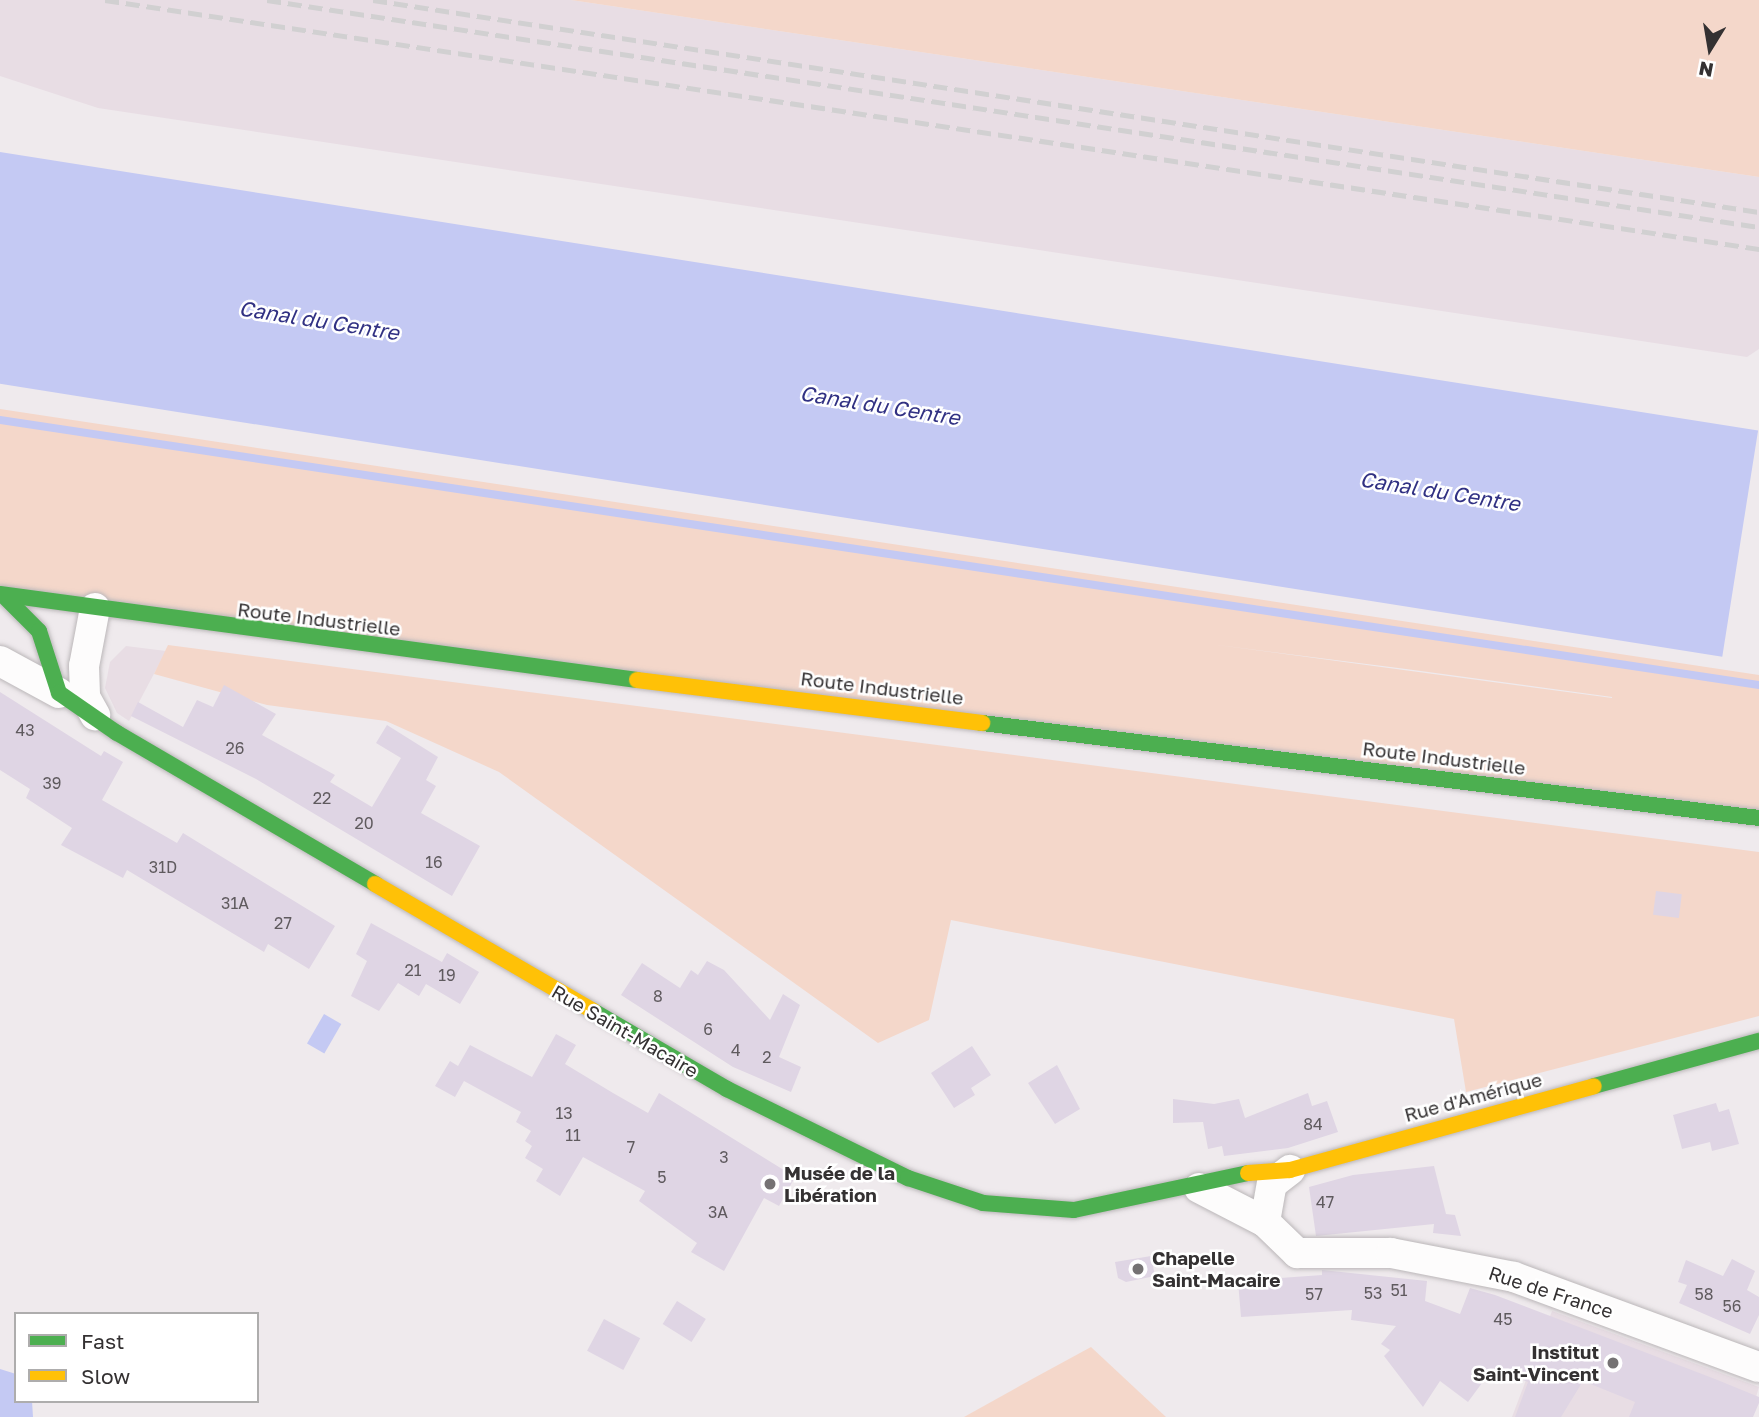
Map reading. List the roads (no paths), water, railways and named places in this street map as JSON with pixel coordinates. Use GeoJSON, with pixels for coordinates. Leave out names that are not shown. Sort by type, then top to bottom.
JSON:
{"type":"FeatureCollection","features":[{"type":"Feature","properties":{"kind":"street","name":"Route Industrielle"},"geometry":{"type":"LineString","coordinates":[[2,595],[1759,818]]}},
{"type":"Feature","properties":{"kind":"street"},"geometry":{"type":"LineString","coordinates":[[2,595],[39,631],[60,693]]}},
{"type":"Feature","properties":{"kind":"street"},"geometry":{"type":"LineString","coordinates":[[95,608],[84,666],[85,696],[96,716]]}},
{"type":"Feature","properties":{"kind":"street","name":"Rue Saint-Macaire"},"geometry":{"type":"LineString","coordinates":[[0,661],[60,693],[672,1060],[908,1178],[983,1203],[1041,1210],[1199,1188]]}},
{"type":"Feature","properties":{"kind":"street","name":"Rue d'Amérique"},"geometry":{"type":"LineString","coordinates":[[1199,1188],[1222,1177],[1290,1170],[1759,1041]]}},
{"type":"Feature","properties":{"kind":"street"},"geometry":{"type":"LineString","coordinates":[[1265,1222],[1272,1184],[1290,1170]]}},
{"type":"Feature","properties":{"kind":"street","name":"Rue de France"},"geometry":{"type":"LineString","coordinates":[[1199,1188],[1265,1222],[1297,1253],[1391,1253],[1514,1277],[1759,1367]]}},
{"type":"Feature","properties":{"kind":"water","name":"Canal du Centre"},"geometry":{"type":"Polygon","coordinates":[[[0,152],[1758,430],[1722,657],[0,384],[0,152]]]}},
{"type":"Feature","properties":{"kind":"water"},"geometry":{"type":"Polygon","coordinates":[[[324,1014],[341,1024],[324,1053],[307,1043],[324,1014]]]}},
{"type":"Feature","properties":{"kind":"water"},"geometry":{"type":"Polygon","coordinates":[[[0,1369],[14,1373],[14,1403],[32,1403],[33,1417],[0,1417],[0,1369]]]}},
{"type":"Feature","properties":{"kind":"waterway"},"geometry":{"type":"LineString","coordinates":[[0,420],[1759,685]]}},
{"type":"Feature","properties":{"kind":"railway"},"geometry":{"type":"LineString","coordinates":[[105,0],[1759,249]]}},
{"type":"Feature","properties":{"kind":"railway"},"geometry":{"type":"LineString","coordinates":[[267,0],[1759,227]]}},
{"type":"Feature","properties":{"kind":"railway"},"geometry":{"type":"LineString","coordinates":[[373,0],[1759,212]]}},
{"type":"Feature","properties":{"kind":"place","name":"Musée de la Libération"},"geometry":{"type":"Point","coordinates":[770,1184]}},
{"type":"Feature","properties":{"kind":"place","name":"Chapelle Saint-Macaire"},"geometry":{"type":"Point","coordinates":[1138,1269]}},
{"type":"Feature","properties":{"kind":"place","name":"Institut Saint-Vincent"},"geometry":{"type":"Point","coordinates":[1613,1363]}}]}
